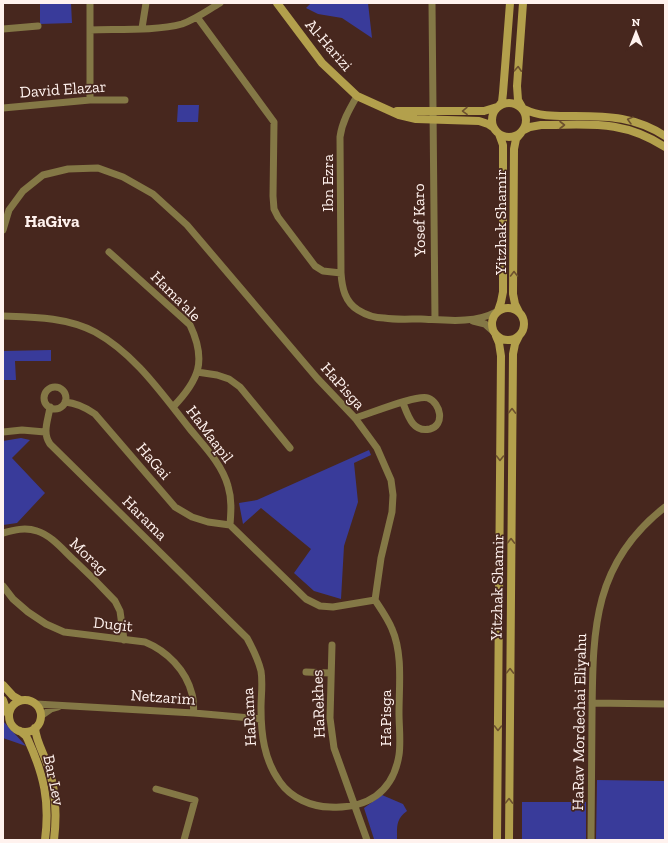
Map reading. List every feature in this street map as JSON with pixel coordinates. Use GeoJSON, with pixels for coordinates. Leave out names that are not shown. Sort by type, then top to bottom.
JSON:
{"type":"FeatureCollection","features":[{"type":"Feature","properties":{"kind":"main road","name":"Al-Harizi"},"geometry":{"type":"LineString","coordinates":[[277,3],[322,63],[358,96],[388,110],[407,118],[484,111],[498,106]]}},
{"type":"Feature","properties":{"kind":"main road"},"geometry":{"type":"LineString","coordinates":[[510,3],[504,93],[502,102],[492,117],[496,131],[509,137],[515,136],[530,127],[541,125],[609,126],[639,133],[665,147]]}},
{"type":"Feature","properties":{"kind":"main road"},"geometry":{"type":"LineString","coordinates":[[522,131],[527,120],[523,108],[518,100],[517,86],[523,3]]}},
{"type":"Feature","properties":{"kind":"main road"},"geometry":{"type":"LineString","coordinates":[[498,106],[507,102],[512,102],[541,115],[610,116],[642,124],[665,136]]}},
{"type":"Feature","properties":{"kind":"main road","name":"Al-Harizi"},"geometry":{"type":"LineString","coordinates":[[432,116],[479,121],[488,124],[496,131]]}},
{"type":"Feature","properties":{"kind":"main road","name":"Yitzhak Shamir"},"geometry":{"type":"LineString","coordinates":[[496,131],[503,146],[503,284],[502,297],[497,311]]}},
{"type":"Feature","properties":{"kind":"main road","name":"Yitzhak Shamir"},"geometry":{"type":"LineString","coordinates":[[519,312],[515,304],[513,294],[514,149],[516,139],[522,131]]}},
{"type":"Feature","properties":{"kind":"main road"},"geometry":{"type":"LineString","coordinates":[[508,307],[519,312],[524,324],[519,336],[515,339],[500,339],[494,333],[491,321],[497,311],[508,307]]}},
{"type":"Feature","properties":{"kind":"main road","name":"Yitzhak Shamir"},"geometry":{"type":"LineString","coordinates":[[494,333],[499,342],[501,356],[497,840]]}},
{"type":"Feature","properties":{"kind":"main road","name":"Yitzhak Shamir"},"geometry":{"type":"LineString","coordinates":[[509,840],[513,354],[514,346],[519,336]]}},
{"type":"Feature","properties":{"kind":"main road"},"geometry":{"type":"LineString","coordinates":[[3,685],[12,696],[20,700],[31,701],[36,704],[39,708],[41,716],[39,723],[35,728],[27,732],[20,731],[13,727],[3,700]]}},
{"type":"Feature","properties":{"kind":"main road"},"geometry":{"type":"LineString","coordinates":[[8,714],[11,706],[20,700]]}},
{"type":"Feature","properties":{"kind":"main road","name":"Bar Lev"},"geometry":{"type":"LineString","coordinates":[[35,728],[37,738],[50,773],[56,801],[56,825],[54,840]]}},
{"type":"Feature","properties":{"kind":"main road","name":"Bar Lev"},"geometry":{"type":"LineString","coordinates":[[20,731],[26,736],[42,775],[47,802],[45,840]]}},
{"type":"Feature","properties":{"kind":"street"},"geometry":{"type":"LineString","coordinates":[[90,3],[90,100]]}},
{"type":"Feature","properties":{"kind":"street"},"geometry":{"type":"LineString","coordinates":[[142,28],[146,3]]}},
{"type":"Feature","properties":{"kind":"street"},"geometry":{"type":"LineString","coordinates":[[90,30],[142,28],[182,24],[220,3]]}},
{"type":"Feature","properties":{"kind":"street","name":"Yosef Karo"},"geometry":{"type":"LineString","coordinates":[[432,3],[435,319]]}},
{"type":"Feature","properties":{"kind":"street"},"geometry":{"type":"LineString","coordinates":[[197,17],[274,122],[273,202],[278,217],[315,266],[323,271],[341,273]]}},
{"type":"Feature","properties":{"kind":"street"},"geometry":{"type":"LineString","coordinates":[[3,29],[38,26]]}},
{"type":"Feature","properties":{"kind":"street","name":"Ibn Ezra"},"geometry":{"type":"LineString","coordinates":[[358,96],[342,126],[340,137],[341,273],[342,287],[347,300],[357,309],[371,316],[384,318],[458,320]]}},
{"type":"Feature","properties":{"kind":"street","name":"David Elazar"},"geometry":{"type":"LineString","coordinates":[[3,108],[90,100],[125,100]]}},
{"type":"Feature","properties":{"kind":"street","name":"HaPisga"},"geometry":{"type":"LineString","coordinates":[[3,230],[9,210],[23,191],[43,176],[68,169],[98,168],[123,177],[153,194],[187,225],[317,378],[355,418],[377,448],[391,480],[393,495],[392,512],[381,558],[376,600],[392,629],[397,647],[399,665],[399,755],[394,775],[385,789],[370,800],[356,806]]}},
{"type":"Feature","properties":{"kind":"street","name":"Hama'ale"},"geometry":{"type":"LineString","coordinates":[[109,252],[190,325],[197,340],[199,353],[197,372],[186,394],[173,407]]}},
{"type":"Feature","properties":{"kind":"street"},"geometry":{"type":"LineString","coordinates":[[458,320],[480,318],[497,311]]}},
{"type":"Feature","properties":{"kind":"street","name":"HaMaapil"},"geometry":{"type":"LineString","coordinates":[[3,316],[41,318],[71,324],[94,332],[132,360],[150,379],[218,463],[229,487],[231,506],[230,525]]}},
{"type":"Feature","properties":{"kind":"street"},"geometry":{"type":"LineString","coordinates":[[458,320],[485,324],[494,333]]}},
{"type":"Feature","properties":{"kind":"street"},"geometry":{"type":"LineString","coordinates":[[197,372],[217,375],[229,379],[240,387],[290,448]]}},
{"type":"Feature","properties":{"kind":"street"},"geometry":{"type":"LineString","coordinates":[[56,387],[62,390],[66,395],[65,402],[59,408],[50,407],[44,400],[45,393],[50,388],[56,387]]}},
{"type":"Feature","properties":{"kind":"street"},"geometry":{"type":"LineString","coordinates":[[355,418],[415,398],[428,398],[439,410],[440,418],[438,424],[432,428],[422,430],[413,425],[407,415],[403,403]]}},
{"type":"Feature","properties":{"kind":"street","name":"HaGai"},"geometry":{"type":"LineString","coordinates":[[65,402],[76,403],[86,407],[94,414],[175,507],[192,517],[208,522],[230,525]]}},
{"type":"Feature","properties":{"kind":"street"},"geometry":{"type":"LineString","coordinates":[[3,432],[22,430],[45,432],[50,407]]}},
{"type":"Feature","properties":{"kind":"street","name":"HaRama"},"geometry":{"type":"LineString","coordinates":[[45,432],[46,438],[50,444],[247,638],[256,655],[261,672],[261,719],[265,752],[281,783],[291,793],[308,803],[324,807],[343,808],[356,806]]}},
{"type":"Feature","properties":{"kind":"street","name":"HaRav Mordechai Eliyahu"},"geometry":{"type":"LineString","coordinates":[[591,840],[594,637],[601,601],[606,585],[616,564],[631,540],[642,527],[665,507]]}},
{"type":"Feature","properties":{"kind":"street"},"geometry":{"type":"LineString","coordinates":[[230,525],[306,599],[320,606],[332,607],[376,600]]}},
{"type":"Feature","properties":{"kind":"street","name":"Morag"},"geometry":{"type":"LineString","coordinates":[[3,533],[18,529],[36,530],[43,533],[60,547],[115,601],[120,611],[124,640]]}},
{"type":"Feature","properties":{"kind":"street","name":"Dugit"},"geometry":{"type":"LineString","coordinates":[[3,586],[13,599],[28,612],[46,624],[64,632],[145,642],[157,647],[177,665],[187,680],[192,695],[194,713]]}},
{"type":"Feature","properties":{"kind":"street","name":"HaRekhes"},"geometry":{"type":"LineString","coordinates":[[332,645],[330,673],[330,718],[334,748],[367,840]]}},
{"type":"Feature","properties":{"kind":"street"},"geometry":{"type":"LineString","coordinates":[[306,672],[330,673]]}},
{"type":"Feature","properties":{"kind":"street"},"geometry":{"type":"LineString","coordinates":[[592,703],[665,704]]}},
{"type":"Feature","properties":{"kind":"street","name":"Netzarim"},"geometry":{"type":"LineString","coordinates":[[36,704],[194,713],[261,719]]}},
{"type":"Feature","properties":{"kind":"street","name":"Netzarim"},"geometry":{"type":"LineString","coordinates":[[41,716],[51,709],[64,705]]}},
{"type":"Feature","properties":{"kind":"street"},"geometry":{"type":"LineString","coordinates":[[156,789],[195,800],[184,840]]}},
{"type":"Feature","properties":{"kind":"shaded area"},"geometry":{"type":"Polygon","coordinates":[[[40,3],[71,3],[72,23],[40,24],[40,3]]]}},
{"type":"Feature","properties":{"kind":"shaded area"},"geometry":{"type":"Polygon","coordinates":[[[311,3],[368,3],[372,38],[342,18],[318,14],[306,8],[311,3]]]}},
{"type":"Feature","properties":{"kind":"shaded area"},"geometry":{"type":"Polygon","coordinates":[[[178,105],[199,105],[198,122],[177,122],[178,105]]]}},
{"type":"Feature","properties":{"kind":"shaded area"},"geometry":{"type":"Polygon","coordinates":[[[51,350],[51,361],[15,361],[16,380],[3,380],[3,351],[51,350]]]}},
{"type":"Feature","properties":{"kind":"shaded area"},"geometry":{"type":"Polygon","coordinates":[[[21,438],[30,440],[12,458],[45,493],[17,523],[3,525],[3,441],[21,438]]]}},
{"type":"Feature","properties":{"kind":"shaded area"},"geometry":{"type":"Polygon","coordinates":[[[369,450],[371,455],[354,463],[358,502],[344,546],[341,599],[314,591],[294,573],[311,549],[261,508],[243,524],[239,503],[257,500],[369,450]]]}},
{"type":"Feature","properties":{"kind":"shaded area"},"geometry":{"type":"Polygon","coordinates":[[[3,721],[26,746],[3,738],[3,721]]]}},
{"type":"Feature","properties":{"kind":"shaded area"},"geometry":{"type":"Polygon","coordinates":[[[597,780],[665,781],[665,840],[596,840],[597,780]]]}},
{"type":"Feature","properties":{"kind":"shaded area"},"geometry":{"type":"Polygon","coordinates":[[[382,795],[403,804],[407,811],[399,820],[397,827],[397,839],[374,839],[364,808],[382,795]]]}},
{"type":"Feature","properties":{"kind":"shaded area"},"geometry":{"type":"Polygon","coordinates":[[[522,802],[586,802],[586,840],[522,840],[522,802]]]}},
{"type":"Feature","properties":{"kind":"district","name":"HaGiva"},"geometry":{"type":"Point","coordinates":[52,221]}}]}
